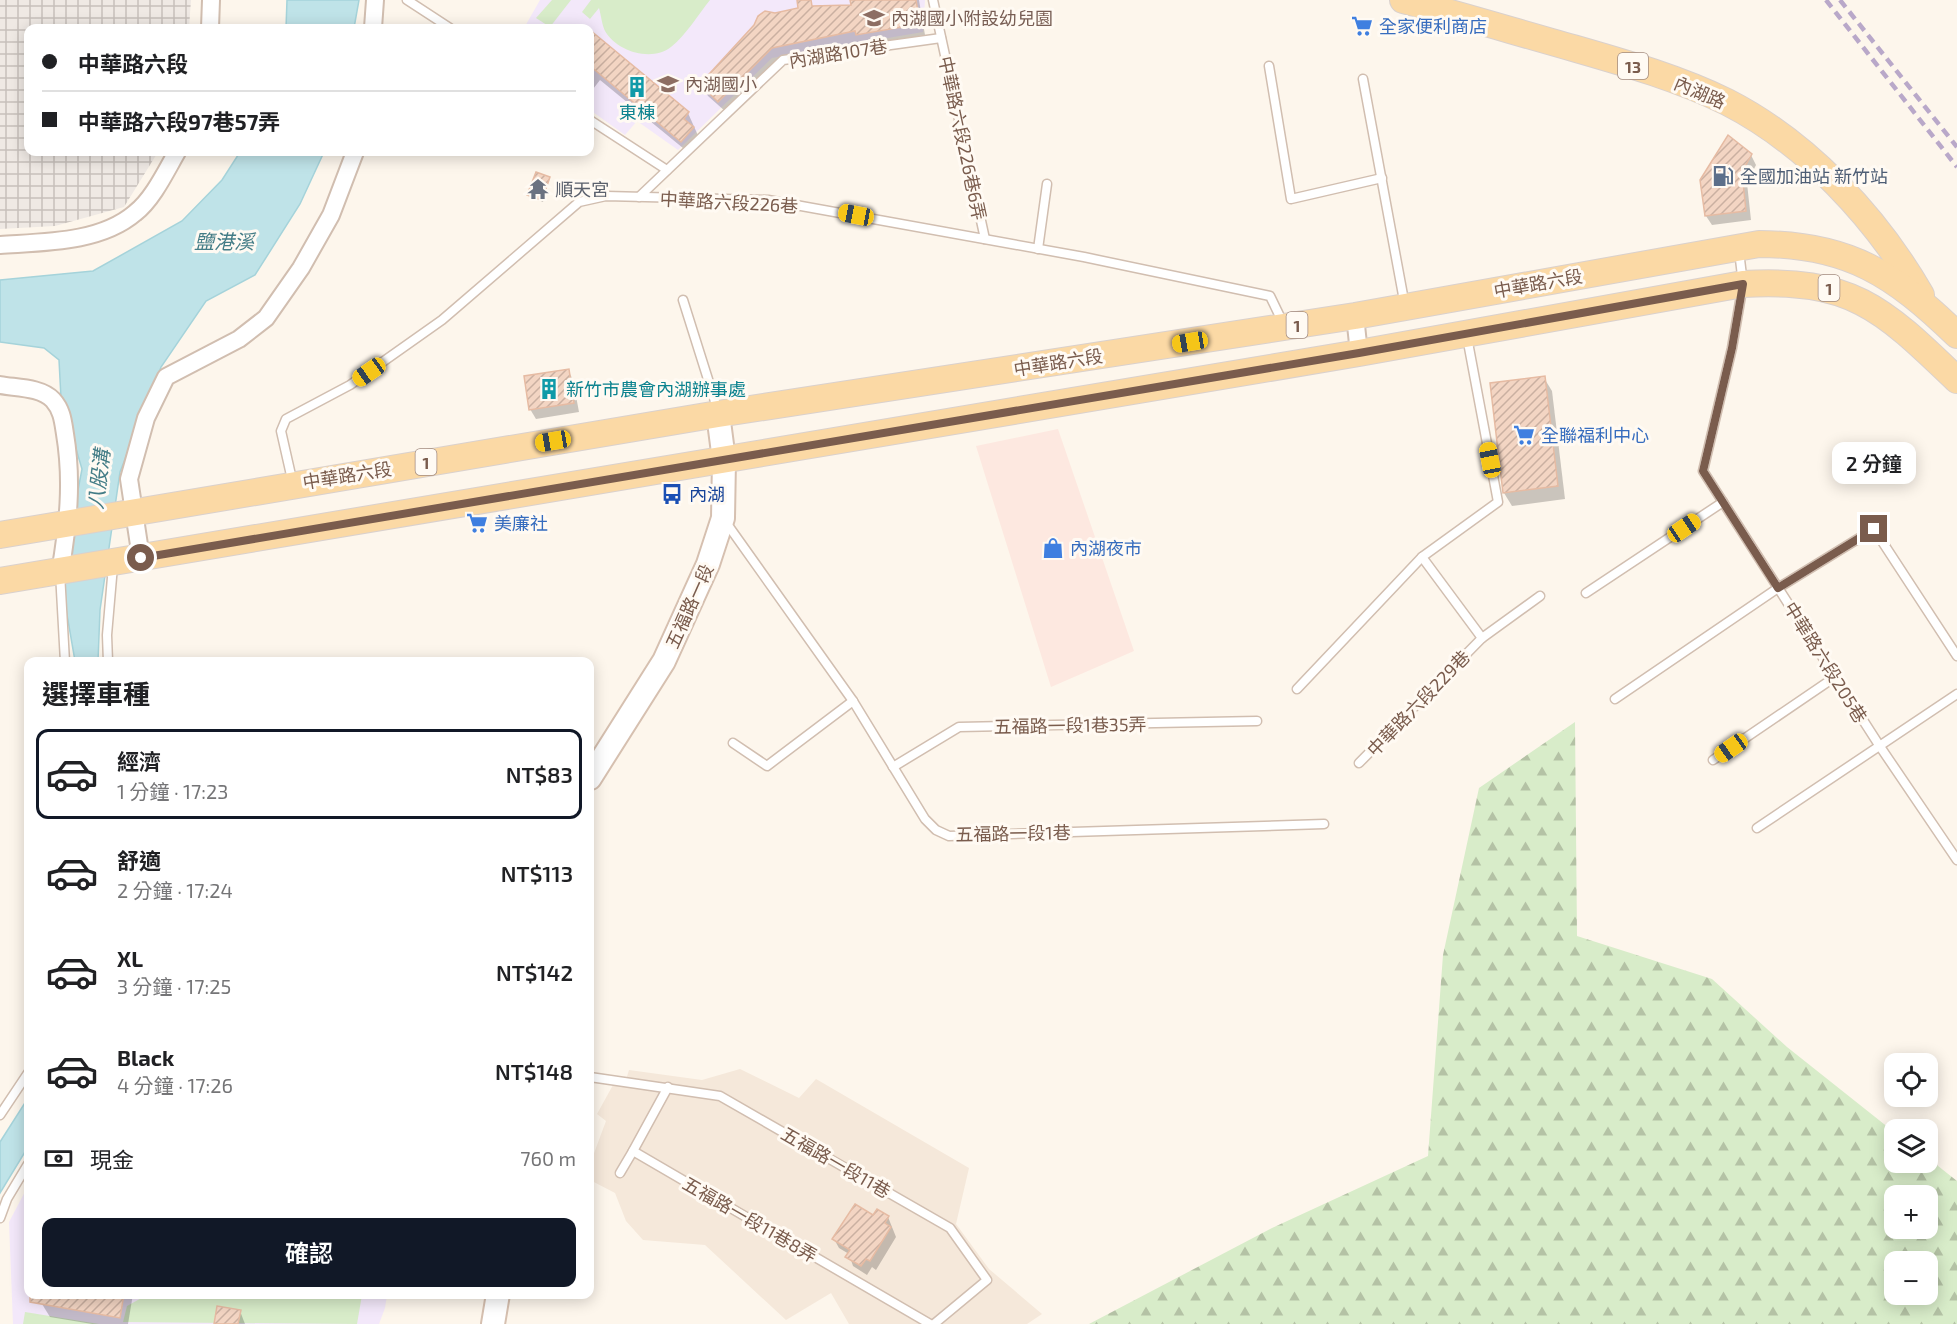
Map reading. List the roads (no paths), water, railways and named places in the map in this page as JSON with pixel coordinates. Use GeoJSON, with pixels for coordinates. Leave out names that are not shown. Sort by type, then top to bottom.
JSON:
{"type":"FeatureCollection","features":[{"type":"Feature","properties":{"kind":"main road","name":"內湖路"},"geometry":{"type":"LineString","coordinates":[[1403,0],[1458,7],[1640,68],[1717,98],[1759,121],[1795,147],[1836,186],[1887,242],[1927,305]]}},
{"type":"Feature","properties":{"kind":"main road","name":"內湖路"},"geometry":{"type":"LineString","coordinates":[[1836,186],[1854,210],[1866,238],[1872,268],[1884,301],[1904,329]]}},
{"type":"Feature","properties":{"kind":"main road","name":"中華路六段"},"geometry":{"type":"LineString","coordinates":[[134,513],[294,484],[718,414],[1355,316],[1738,246],[1781,244],[1834,252],[1872,268],[1901,284],[1927,305],[1957,335]]}},
{"type":"Feature","properties":{"kind":"main road","name":"中華路六段"},"geometry":{"type":"LineString","coordinates":[[113,562],[1359,353],[1743,284],[1784,282],[1835,290],[1871,306],[1904,329],[1957,380]]}},
{"type":"Feature","properties":{"kind":"main road","name":"五福路一段"},"geometry":{"type":"LineString","coordinates":[[594,772],[664,661],[708,564],[723,518],[724,460],[718,414]]}},
{"type":"Feature","properties":{"kind":"main road","name":"1"},"geometry":{"type":"LineString","coordinates":[[0,536],[134,513]]}},
{"type":"Feature","properties":{"kind":"main road","name":"1"},"geometry":{"type":"LineString","coordinates":[[0,581],[60,573],[113,562]]}},
{"type":"Feature","properties":{"kind":"main road"},"geometry":{"type":"LineString","coordinates":[[493,1324],[497,1299]]}},
{"type":"Feature","properties":{"kind":"street"},"geometry":{"type":"LineString","coordinates":[[210,24],[211,0]]}},
{"type":"Feature","properties":{"kind":"street"},"geometry":{"type":"LineString","coordinates":[[373,24],[375,0]]}},
{"type":"Feature","properties":{"kind":"street"},"geometry":{"type":"LineString","coordinates":[[0,245],[57,241],[109,229],[136,213],[174,156]]}},
{"type":"Feature","properties":{"kind":"street"},"geometry":{"type":"LineString","coordinates":[[141,558],[129,479],[146,418],[166,377],[239,339],[266,318],[301,268],[331,216],[354,156]]}},
{"type":"Feature","properties":{"kind":"street"},"geometry":{"type":"LineString","coordinates":[[1355,316],[1359,353]]}},
{"type":"Feature","properties":{"kind":"street"},"geometry":{"type":"LineString","coordinates":[[0,385],[38,391],[51,398],[61,411],[71,468],[68,524],[60,573]]}},
{"type":"Feature","properties":{"kind":"lane"},"geometry":{"type":"LineString","coordinates":[[406,0],[444,24]]}},
{"type":"Feature","properties":{"kind":"lane"},"geometry":{"type":"LineString","coordinates":[[933,0],[941,38]]}},
{"type":"Feature","properties":{"kind":"lane","name":"內湖路107巷"},"geometry":{"type":"LineString","coordinates":[[639,197],[783,60],[941,38]]}},
{"type":"Feature","properties":{"kind":"lane","name":"中華路六段226巷6弄"},"geometry":{"type":"LineString","coordinates":[[941,38],[985,239]]}},
{"type":"Feature","properties":{"kind":"lane"},"geometry":{"type":"LineString","coordinates":[[1269,66],[1291,200],[1382,178]]}},
{"type":"Feature","properties":{"kind":"lane"},"geometry":{"type":"LineString","coordinates":[[1363,79],[1406,307]]}},
{"type":"Feature","properties":{"kind":"lane"},"geometry":{"type":"LineString","coordinates":[[594,123],[667,170]]}},
{"type":"Feature","properties":{"kind":"lane"},"geometry":{"type":"LineString","coordinates":[[1038,249],[1047,184]]}},
{"type":"Feature","properties":{"kind":"lane","name":"中華路六段226巷"},"geometry":{"type":"LineString","coordinates":[[294,484],[281,431],[286,419],[350,385],[442,320],[579,202],[606,196],[768,201],[1038,249],[1270,296],[1285,327]]}},
{"type":"Feature","properties":{"kind":"lane","name":"中華路六段205巷"},"geometry":{"type":"LineString","coordinates":[[1738,246],[1743,284],[1732,348],[1703,471],[1879,745],[1957,861]]}},
{"type":"Feature","properties":{"kind":"lane"},"geometry":{"type":"LineString","coordinates":[[683,300],[718,414]]}},
{"type":"Feature","properties":{"kind":"lane"},"geometry":{"type":"LineString","coordinates":[[1297,689],[1422,558],[1498,502],[1467,334]]}},
{"type":"Feature","properties":{"kind":"lane"},"geometry":{"type":"LineString","coordinates":[[1586,593],[1723,502]]}},
{"type":"Feature","properties":{"kind":"lane","name":"五福路一段1巷"},"geometry":{"type":"LineString","coordinates":[[723,518],[853,701],[925,819],[936,830],[949,836],[1324,824]]}},
{"type":"Feature","properties":{"kind":"lane"},"geometry":{"type":"LineString","coordinates":[[1615,699],[1778,588],[1874,529],[1957,656]]}},
{"type":"Feature","properties":{"kind":"lane","name":"中華路六段229巷"},"geometry":{"type":"LineString","coordinates":[[1359,763],[1482,638],[1422,558]]}},
{"type":"Feature","properties":{"kind":"lane"},"geometry":{"type":"LineString","coordinates":[[108,657],[113,562]]}},
{"type":"Feature","properties":{"kind":"lane"},"geometry":{"type":"LineString","coordinates":[[60,573],[66,657]]}},
{"type":"Feature","properties":{"kind":"lane"},"geometry":{"type":"LineString","coordinates":[[1482,638],[1540,596]]}},
{"type":"Feature","properties":{"kind":"lane"},"geometry":{"type":"LineString","coordinates":[[1713,760],[1835,676]]}},
{"type":"Feature","properties":{"kind":"lane"},"geometry":{"type":"LineString","coordinates":[[1757,828],[1957,694]]}},
{"type":"Feature","properties":{"kind":"lane"},"geometry":{"type":"LineString","coordinates":[[733,743],[767,766],[853,701]]}},
{"type":"Feature","properties":{"kind":"lane","name":"五福路一段1巷35弄"},"geometry":{"type":"LineString","coordinates":[[893,767],[959,727],[1257,721]]}},
{"type":"Feature","properties":{"kind":"lane","name":"五福路一段11巷"},"geometry":{"type":"LineString","coordinates":[[594,1078],[720,1096],[950,1228],[987,1280],[932,1324]]}},
{"type":"Feature","properties":{"kind":"lane"},"geometry":{"type":"LineString","coordinates":[[0,1115],[24,1079]]}},
{"type":"Feature","properties":{"kind":"lane"},"geometry":{"type":"LineString","coordinates":[[620,1173],[668,1087]]}},
{"type":"Feature","properties":{"kind":"lane","name":"五福路一段11巷8弄"},"geometry":{"type":"LineString","coordinates":[[633,1151],[932,1324]]}},
{"type":"Feature","properties":{"kind":"lane"},"geometry":{"type":"LineString","coordinates":[[0,1218],[7,1199],[24,1171]]}},
{"type":"Feature","properties":{"kind":"water"},"geometry":{"type":"Polygon","coordinates":[[[287,0],[359,0],[355,24],[286,24],[287,0]]]}},
{"type":"Feature","properties":{"kind":"water"},"geometry":{"type":"Polygon","coordinates":[[[237,156],[322,156],[300,204],[255,275],[206,301],[161,367],[120,472],[100,610],[98,657],[74,657],[61,580],[82,469],[61,398],[59,360],[44,348],[0,342],[0,280],[93,271],[182,221],[222,180],[237,156]]]}},
{"type":"Feature","properties":{"kind":"water"},"geometry":{"type":"Polygon","coordinates":[[[24,1104],[24,1154],[0,1193],[0,1142],[24,1104]]]}},
{"type":"Feature","properties":{"kind":"railway"},"geometry":{"type":"LineString","coordinates":[[1826,0],[1957,167]]}},
{"type":"Feature","properties":{"kind":"railway"},"geometry":{"type":"LineString","coordinates":[[1840,0],[1957,147]]}},
{"type":"Feature","properties":{"kind":"place","name":"內湖國小附設幼兒園"},"geometry":{"type":"Point","coordinates":[874,18]}},
{"type":"Feature","properties":{"kind":"place","name":"全家便利商店"},"geometry":{"type":"Point","coordinates":[1362,26]}},
{"type":"Feature","properties":{"kind":"place","name":"內湖國小"},"geometry":{"type":"Point","coordinates":[668,84]}},
{"type":"Feature","properties":{"kind":"place","name":"東棟"},"geometry":{"type":"Point","coordinates":[637,87]}},
{"type":"Feature","properties":{"kind":"place","name":"全國加油站 新竹站"},"geometry":{"type":"Point","coordinates":[1723,176]}},
{"type":"Feature","properties":{"kind":"place","name":"順天宮"},"geometry":{"type":"Point","coordinates":[538,189]}},
{"type":"Feature","properties":{"kind":"place","name":"新竹市農會內湖辦事處"},"geometry":{"type":"Point","coordinates":[549,389]}},
{"type":"Feature","properties":{"kind":"place","name":"全聯福利中心"},"geometry":{"type":"Point","coordinates":[1524,435]}},
{"type":"Feature","properties":{"kind":"place","name":"內湖"},"geometry":{"type":"Point","coordinates":[672,494]}},
{"type":"Feature","properties":{"kind":"place","name":"美廉社"},"geometry":{"type":"Point","coordinates":[477,523]}},
{"type":"Feature","properties":{"kind":"place","name":"內湖夜市"},"geometry":{"type":"Point","coordinates":[1053,548]}},
{"type":"Feature","properties":{"kind":"water label","name":"鹽港溪"},"geometry":{"type":"Point","coordinates":[224,241]}},
{"type":"Feature","properties":{"kind":"water label","name":"八股溝"},"geometry":{"type":"Point","coordinates":[98,479]}}]}
